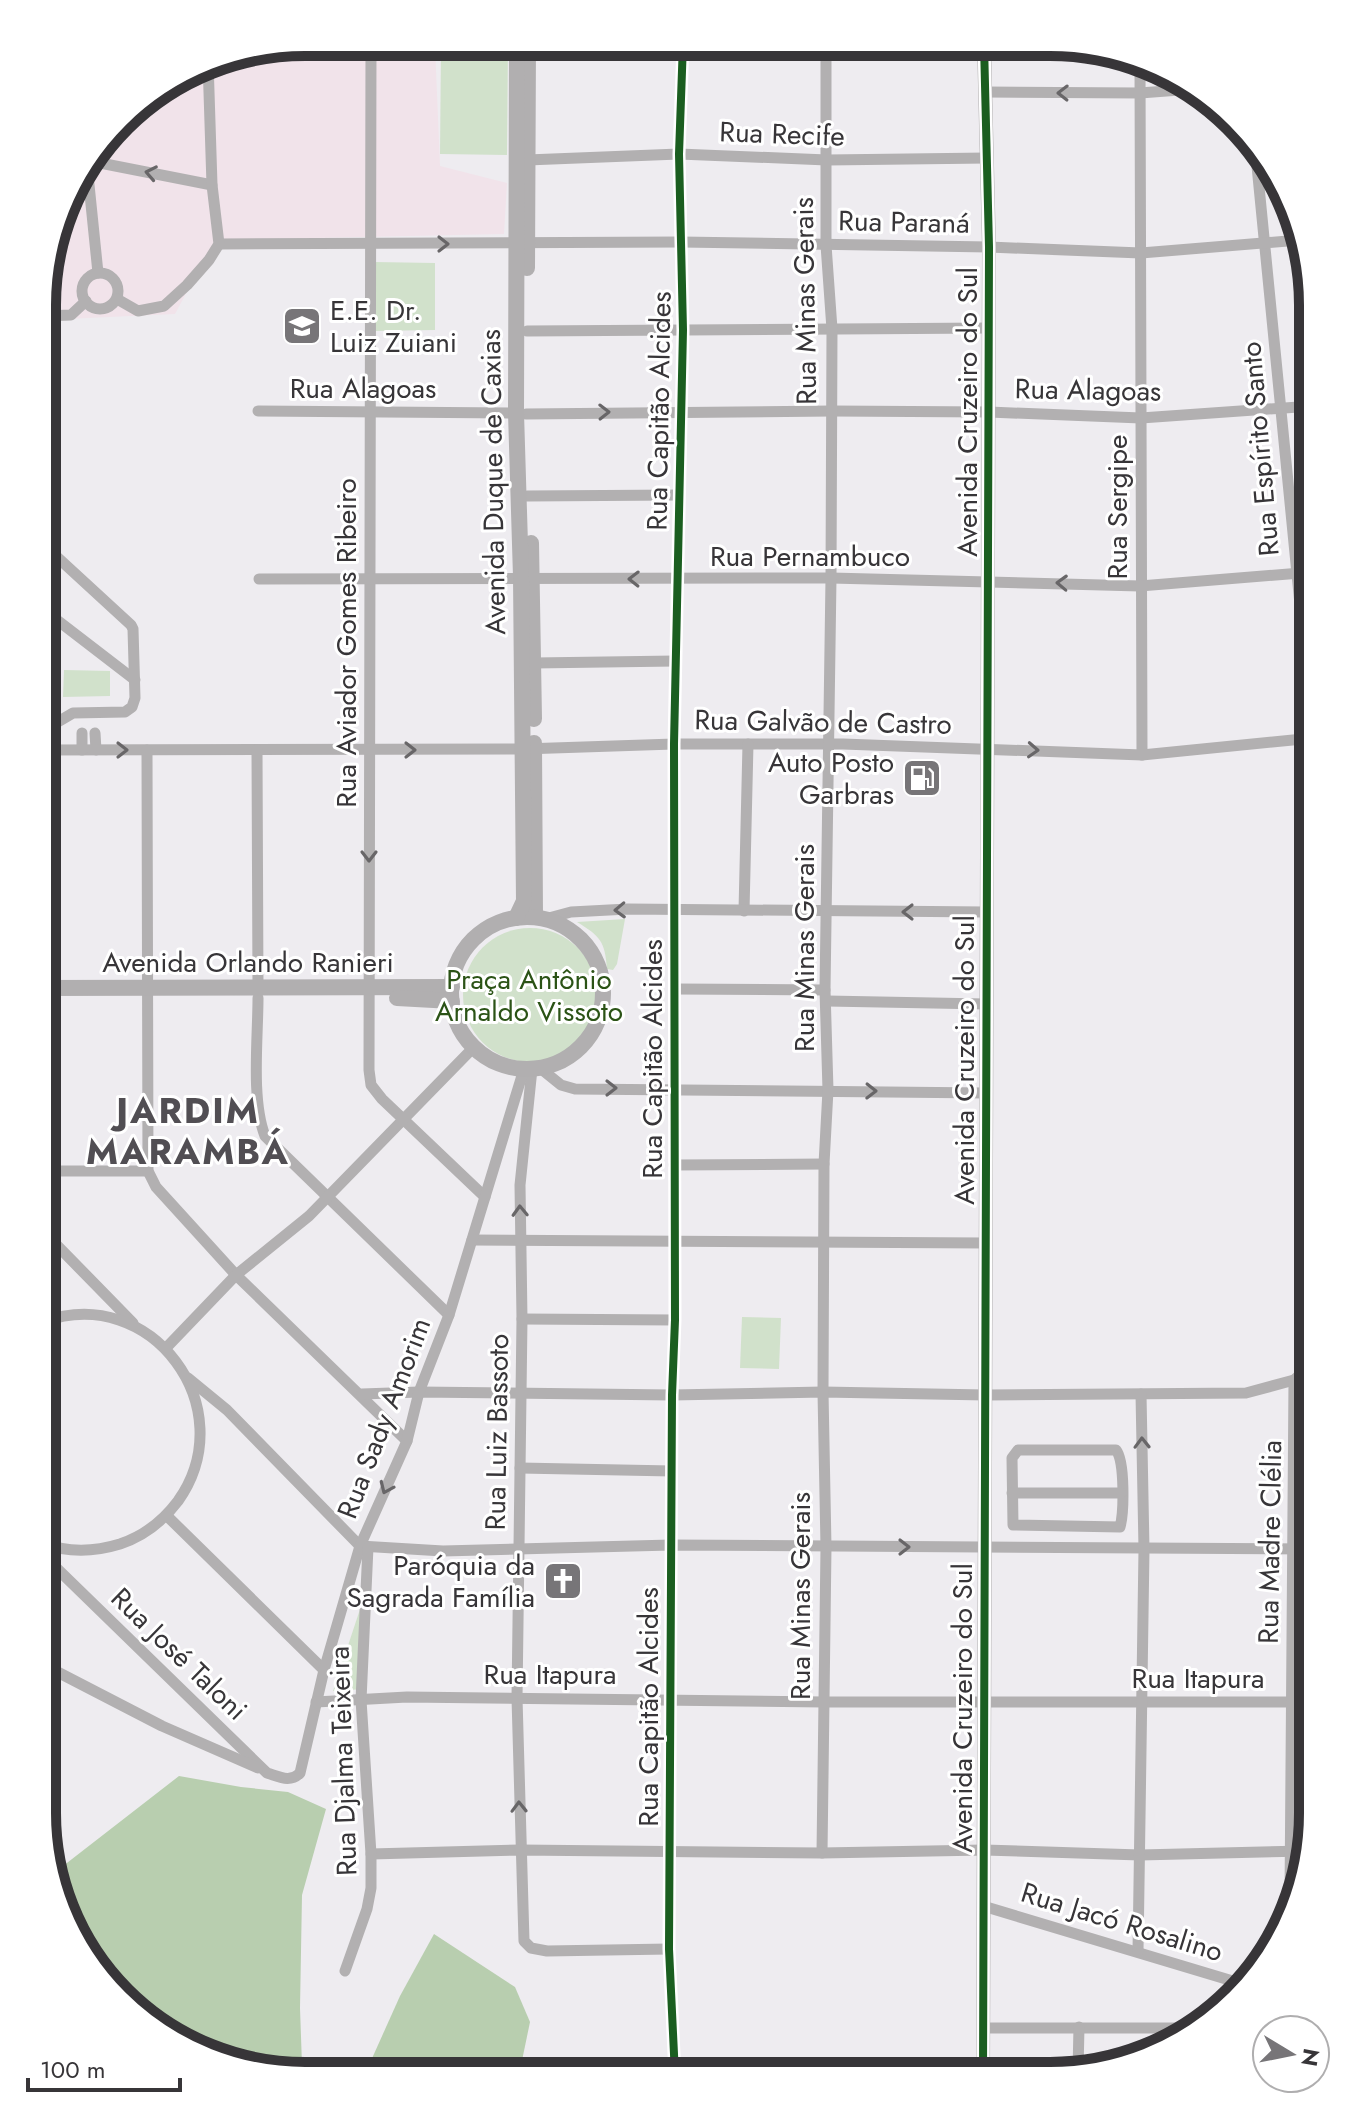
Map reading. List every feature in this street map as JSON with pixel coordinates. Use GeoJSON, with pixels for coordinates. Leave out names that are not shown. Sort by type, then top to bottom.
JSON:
{"type":"FeatureCollection","features":[{"type":"Feature","properties":{"kind":"main road","name":"Avenida Duque de Caxias"},"geometry":{"type":"LineString","coordinates":[[516,918],[524,901],[534,663],[527,578],[521,413],[517,57]]}},
{"type":"Feature","properties":{"kind":"main road","name":"Avenida Duque de Caxias"},"geometry":{"type":"LineString","coordinates":[[528,57],[527,160],[521,244],[527,331],[521,413],[527,496],[529,749],[540,918]]}},
{"type":"Feature","properties":{"kind":"main road"},"geometry":{"type":"LineString","coordinates":[[516,918],[540,918],[573,933],[594,956],[601,975],[603,996],[600,1016],[591,1035],[577,1051],[559,1062],[532,1069],[510,1068],[491,1060],[463,1034],[452,994],[459,960],[468,945],[482,932],[516,918]]}},
{"type":"Feature","properties":{"kind":"main road","name":"Avenida Orlando Ranieri"},"geometry":{"type":"LineString","coordinates":[[56,989],[146,994]]}},
{"type":"Feature","properties":{"kind":"main road","name":"Avenida Orlando Ranieri"},"geometry":{"type":"LineString","coordinates":[[56,997],[369,992],[452,994]]}},
{"type":"Feature","properties":{"kind":"street","name":"Rua Capitão Alcides"},"geometry":{"type":"LineString","coordinates":[[674,2062],[669,1949],[675,1320],[673,910],[683,330],[679,154],[683,56]]}},
{"type":"Feature","properties":{"kind":"street","name":"Rua Minas Gerais"},"geometry":{"type":"LineString","coordinates":[[822,1853],[826,1547],[824,1164],[828,1090],[826,995],[831,744],[832,411],[832,329],[826,245],[826,56]]}},
{"type":"Feature","properties":{"kind":"street","name":"Avenida Cruzeiro do Sul"},"geometry":{"type":"LineString","coordinates":[[983,2062],[989,580],[989,247],[984,56]]}},
{"type":"Feature","properties":{"kind":"street","name":"Rua Aviador Gomes Ribeiro"},"geometry":{"type":"LineString","coordinates":[[371,57],[371,1085],[485,1197]]}},
{"type":"Feature","properties":{"kind":"street","name":"Rua Sergipe"},"geometry":{"type":"LineString","coordinates":[[1140,73],[1142,755]]}},
{"type":"Feature","properties":{"kind":"street"},"geometry":{"type":"LineString","coordinates":[[117,299],[138,311],[164,306],[187,285],[219,244],[212,185],[208,75]]}},
{"type":"Feature","properties":{"kind":"street"},"geometry":{"type":"LineString","coordinates":[[985,92],[1140,93],[1177,90]]}},
{"type":"Feature","properties":{"kind":"street","name":"Rua Recife"},"geometry":{"type":"LineString","coordinates":[[527,160],[679,154],[827,160],[987,158]]}},
{"type":"Feature","properties":{"kind":"street"},"geometry":{"type":"LineString","coordinates":[[99,165],[212,185]]}},
{"type":"Feature","properties":{"kind":"street","name":"Rua Espírito Santo"},"geometry":{"type":"LineString","coordinates":[[1257,166],[1299,601]]}},
{"type":"Feature","properties":{"kind":"street"},"geometry":{"type":"LineString","coordinates":[[89,179],[98,273]]}},
{"type":"Feature","properties":{"kind":"street","name":"Rua Paraná"},"geometry":{"type":"LineString","coordinates":[[219,244],[681,242],[1141,253],[1290,241]]}},
{"type":"Feature","properties":{"kind":"street"},"geometry":{"type":"LineString","coordinates":[[106,274],[118,287],[117,299],[108,308],[95,309],[86,301],[83,285],[90,276],[106,274]]}},
{"type":"Feature","properties":{"kind":"street"},"geometry":{"type":"LineString","coordinates":[[56,316],[71,315],[86,301]]}},
{"type":"Feature","properties":{"kind":"street"},"geometry":{"type":"LineString","coordinates":[[527,331],[988,328]]}},
{"type":"Feature","properties":{"kind":"street","name":"Rua Alagoas"},"geometry":{"type":"LineString","coordinates":[[258,411],[989,412],[1141,418],[1299,407]]}},
{"type":"Feature","properties":{"kind":"street"},"geometry":{"type":"LineString","coordinates":[[527,496],[679,495]]}},
{"type":"Feature","properties":{"kind":"street"},"geometry":{"type":"LineString","coordinates":[[56,557],[133,629],[135,698],[132,707],[89,723]]}},
{"type":"Feature","properties":{"kind":"street","name":"Rua Pernambuco"},"geometry":{"type":"LineString","coordinates":[[259,579],[831,578],[1140,586],[1296,574]]}},
{"type":"Feature","properties":{"kind":"street"},"geometry":{"type":"LineString","coordinates":[[56,619],[135,680]]}},
{"type":"Feature","properties":{"kind":"street"},"geometry":{"type":"LineString","coordinates":[[534,663],[675,661]]}},
{"type":"Feature","properties":{"kind":"street"},"geometry":{"type":"LineString","coordinates":[[56,723],[73,713],[89,723],[96,750]]}},
{"type":"Feature","properties":{"kind":"street"},"geometry":{"type":"LineString","coordinates":[[82,750],[89,723]]}},
{"type":"Feature","properties":{"kind":"street","name":"Rua Galvão de Castro"},"geometry":{"type":"LineString","coordinates":[[56,750],[529,749],[674,744],[831,744],[988,747],[1142,755],[1299,739]]}},
{"type":"Feature","properties":{"kind":"street"},"geometry":{"type":"LineString","coordinates":[[744,911],[748,744]]}},
{"type":"Feature","properties":{"kind":"street"},"geometry":{"type":"LineString","coordinates":[[147,750],[148,1171],[156,1187],[236,1275],[407,1441]]}},
{"type":"Feature","properties":{"kind":"street"},"geometry":{"type":"LineString","coordinates":[[257,750],[257,1104],[260,1123],[265,1136],[449,1315]]}},
{"type":"Feature","properties":{"kind":"street"},"geometry":{"type":"LineString","coordinates":[[540,918],[571,912],[673,910],[986,912]]}},
{"type":"Feature","properties":{"kind":"street"},"geometry":{"type":"LineString","coordinates":[[675,989],[986,1004]]}},
{"type":"Feature","properties":{"kind":"street"},"geometry":{"type":"LineString","coordinates":[[166,1348],[236,1275],[309,1216],[474,1047]]}},
{"type":"Feature","properties":{"kind":"street"},"geometry":{"type":"LineString","coordinates":[[532,1069],[568,1088],[986,1093]]}},
{"type":"Feature","properties":{"kind":"street","name":"Rua Sady Amorim"},"geometry":{"type":"LineString","coordinates":[[288,1779],[295,1779],[300,1773],[324,1670],[364,1546],[407,1441],[419,1392],[449,1315],[485,1197],[532,1069]]}},
{"type":"Feature","properties":{"kind":"street","name":"Rua Luiz Bassoto"},"geometry":{"type":"LineString","coordinates":[[532,1069],[521,1149],[517,1698],[524,1941],[531,1948],[547,1951],[669,1949]]}},
{"type":"Feature","properties":{"kind":"street"},"geometry":{"type":"LineString","coordinates":[[674,1165],[824,1164]]}},
{"type":"Feature","properties":{"kind":"street"},"geometry":{"type":"LineString","coordinates":[[56,1171],[148,1171]]}},
{"type":"Feature","properties":{"kind":"street"},"geometry":{"type":"LineString","coordinates":[[472,1240],[985,1243]]}},
{"type":"Feature","properties":{"kind":"street"},"geometry":{"type":"LineString","coordinates":[[56,1244],[136,1326],[166,1348],[188,1378],[227,1410],[364,1546],[443,1551],[671,1545],[1298,1549]]}},
{"type":"Feature","properties":{"kind":"street"},"geometry":{"type":"LineString","coordinates":[[56,1318],[99,1315],[136,1326]]}},
{"type":"Feature","properties":{"kind":"street"},"geometry":{"type":"LineString","coordinates":[[522,1319],[675,1320]]}},
{"type":"Feature","properties":{"kind":"street"},"geometry":{"type":"LineString","coordinates":[[362,1394],[1246,1393],[1298,1376]]}},
{"type":"Feature","properties":{"kind":"street"},"geometry":{"type":"LineString","coordinates":[[56,1548],[98,1551],[135,1539],[167,1516],[188,1486],[200,1451],[200,1414],[188,1378]]}},
{"type":"Feature","properties":{"kind":"street","name":"Rua Madre Clélia"},"geometry":{"type":"LineString","coordinates":[[1290,1876],[1294,1380]]}},
{"type":"Feature","properties":{"kind":"street"},"geometry":{"type":"LineString","coordinates":[[1138,1951],[1144,1549],[1141,1394]]}},
{"type":"Feature","properties":{"kind":"street"},"geometry":{"type":"LineString","coordinates":[[1018,1450],[1116,1450],[1120,1454],[1121,1524],[1114,1529],[1016,1526],[1011,1521],[1012,1493],[1012,1458],[1018,1450]]}},
{"type":"Feature","properties":{"kind":"street"},"geometry":{"type":"LineString","coordinates":[[520,1468],[672,1471]]}},
{"type":"Feature","properties":{"kind":"street"},"geometry":{"type":"LineString","coordinates":[[1122,1471],[1143,1472]]}},
{"type":"Feature","properties":{"kind":"street"},"geometry":{"type":"LineString","coordinates":[[1012,1493],[1121,1493]]}},
{"type":"Feature","properties":{"kind":"street"},"geometry":{"type":"LineString","coordinates":[[167,1516],[324,1670]]}},
{"type":"Feature","properties":{"kind":"street","name":"Rua Djalma Teixeira"},"geometry":{"type":"LineString","coordinates":[[345,1971],[367,1909],[371,1888],[361,1700],[364,1546]]}},
{"type":"Feature","properties":{"kind":"street","name":"Rua José Taloni"},"geometry":{"type":"LineString","coordinates":[[56,1568],[267,1773],[288,1779]]}},
{"type":"Feature","properties":{"kind":"street"},"geometry":{"type":"LineString","coordinates":[[56,1671],[162,1726],[267,1773]]}},
{"type":"Feature","properties":{"kind":"street","name":"Rua Itapura"},"geometry":{"type":"LineString","coordinates":[[316,1702],[407,1697],[824,1702],[1298,1702]]}},
{"type":"Feature","properties":{"kind":"street"},"geometry":{"type":"LineString","coordinates":[[371,1854],[520,1850],[822,1853],[984,1850],[1140,1855],[1295,1851]]}},
{"type":"Feature","properties":{"kind":"street","name":"Rua Jacó Rosalino"},"geometry":{"type":"LineString","coordinates":[[983,1906],[1233,1981]]}},
{"type":"Feature","properties":{"kind":"street"},"geometry":{"type":"LineString","coordinates":[[1078,2060],[1079,2027]]}},
{"type":"Feature","properties":{"kind":"street"},"geometry":{"type":"LineString","coordinates":[[984,2028],[1177,2028]]}},
{"type":"Feature","properties":{"kind":"shaded area"},"geometry":{"type":"Polygon","coordinates":[[[288,57],[435,57],[440,166],[507,183],[504,234],[215,240],[175,314],[56,319],[58,272],[64,240],[75,209],[98,166],[141,118],[180,89],[240,64],[288,57]]]}},
{"type":"Feature","properties":{"kind":"green space"},"geometry":{"type":"Polygon","coordinates":[[[441,57],[508,57],[507,155],[440,154],[441,57]]]}},
{"type":"Feature","properties":{"kind":"green space"},"geometry":{"type":"Polygon","coordinates":[[[374,262],[435,263],[435,330],[373,331],[374,262]]]}},
{"type":"Feature","properties":{"kind":"green space"},"geometry":{"type":"Polygon","coordinates":[[[64,670],[110,671],[110,696],[63,697],[64,670]]]}},
{"type":"Feature","properties":{"kind":"green space"},"geometry":{"type":"Polygon","coordinates":[[[625,919],[617,964],[613,970],[607,969],[600,940],[577,922],[625,919]]]}},
{"type":"Feature","properties":{"kind":"green space","name":"Praça Antônio Arnaldo Vissoto"},"geometry":{"type":"Polygon","coordinates":[[[530,928],[556,933],[577,948],[592,969],[597,995],[592,1021],[577,1042],[556,1057],[530,1062],[504,1057],[483,1042],[468,1021],[463,995],[468,969],[483,948],[504,933],[530,928]]]}},
{"type":"Feature","properties":{"kind":"green space"},"geometry":{"type":"Polygon","coordinates":[[[742,1317],[781,1318],[779,1369],[740,1368],[742,1317]]]}},
{"type":"Feature","properties":{"kind":"green space"},"geometry":{"type":"Polygon","coordinates":[[[367,1588],[364,1689],[333,1691],[367,1588]]]}},
{"type":"Feature","properties":{"kind":"green space"},"geometry":{"type":"Polygon","coordinates":[[[179,1776],[288,1792],[326,1809],[302,1895],[302,2062],[240,2054],[180,2029],[153,2011],[107,1965],[89,1938],[75,1909],[62,1867],[179,1776]]]}},
{"type":"Feature","properties":{"kind":"green space"},"geometry":{"type":"Polygon","coordinates":[[[434,1934],[515,1987],[530,2022],[522,2062],[370,2062],[400,1996],[434,1934]]]}},
{"type":"Feature","properties":{"kind":"cycle path"},"geometry":{"type":"LineString","coordinates":[[674,2062],[669,1949],[675,1320],[674,744],[683,330],[679,154],[683,56]]}},
{"type":"Feature","properties":{"kind":"cycle path"},"geometry":{"type":"LineString","coordinates":[[983,2062],[989,247],[984,56]]}},
{"type":"Feature","properties":{"kind":"place","name":"E.E. Dr. Luiz Zuiani"},"geometry":{"type":"Point","coordinates":[302,326]}},
{"type":"Feature","properties":{"kind":"place","name":"Auto Posto Garbras"},"geometry":{"type":"Point","coordinates":[922,778]}},
{"type":"Feature","properties":{"kind":"place","name":"Paróquia da Sagrada Família"},"geometry":{"type":"Point","coordinates":[563,1581]}},
{"type":"Feature","properties":{"kind":"district","name":"JARDIM MARAMBÁ"},"geometry":{"type":"Point","coordinates":[188,1130]}}]}
